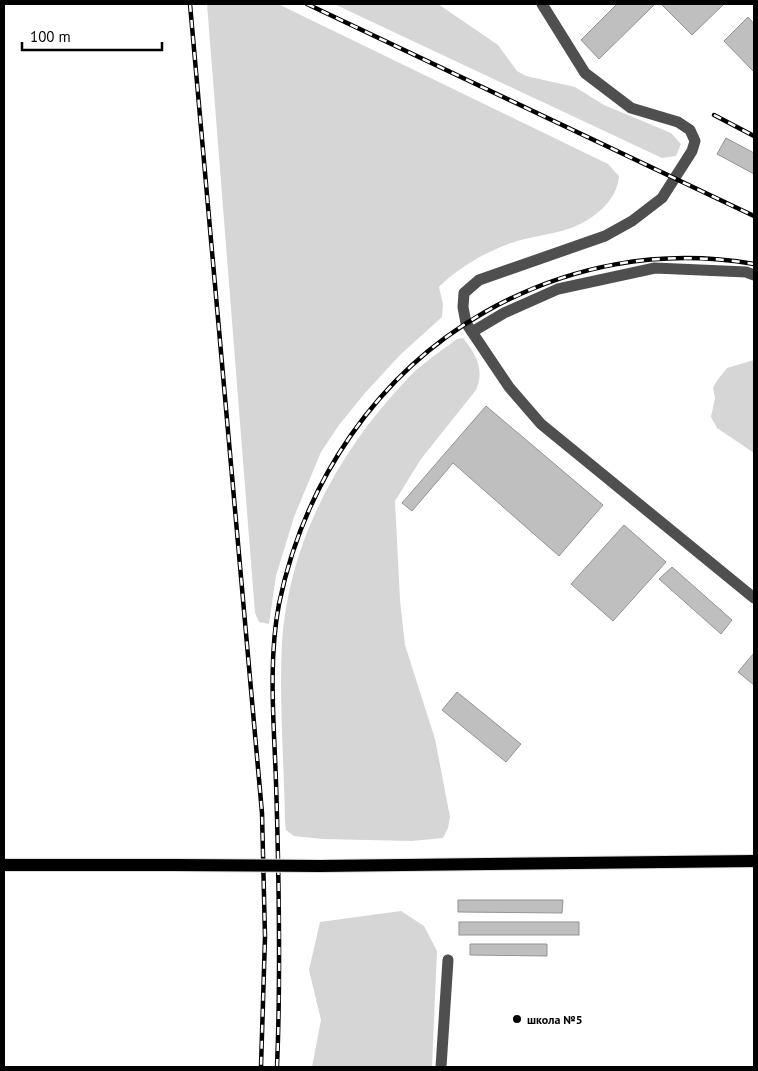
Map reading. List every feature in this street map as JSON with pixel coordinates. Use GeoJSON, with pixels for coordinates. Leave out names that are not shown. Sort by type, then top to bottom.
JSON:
{"type":"FeatureCollection","features":[{"type":"Feature","properties":{"kind":"main road"},"geometry":{"type":"LineString","coordinates":[[4,865],[320,866],[754,861]]}},
{"type":"Feature","properties":{"kind":"street"},"geometry":{"type":"LineString","coordinates":[[542,4],[585,72],[631,108],[678,122],[690,130],[695,141],[692,151],[662,198],[632,221],[605,236],[479,280],[464,292],[463,307],[466,323],[509,387],[541,424],[754,598]]}},
{"type":"Feature","properties":{"kind":"street"},"geometry":{"type":"LineString","coordinates":[[472,332],[504,313],[558,289],[656,268],[746,272],[754,275]]}},
{"type":"Feature","properties":{"kind":"street"},"geometry":{"type":"LineString","coordinates":[[442,1067],[448,960]]}},
{"type":"Feature","properties":{"kind":"shaded area"},"geometry":{"type":"Polygon","coordinates":[[[207,4],[278,4],[608,164],[619,176],[612,198],[590,218],[578,225],[554,233],[517,241],[494,250],[461,269],[439,287],[443,304],[442,317],[400,355],[365,393],[339,425],[321,452],[294,517],[276,576],[269,624],[259,622],[255,613],[207,4]]]}},
{"type":"Feature","properties":{"kind":"shaded area"},"geometry":{"type":"Polygon","coordinates":[[[334,4],[438,4],[498,45],[517,71],[526,76],[575,87],[604,105],[671,133],[681,144],[676,156],[662,158],[334,4]]]}},
{"type":"Feature","properties":{"kind":"shaded area"},"geometry":{"type":"Polygon","coordinates":[[[463,338],[478,362],[479,383],[476,390],[421,459],[395,501],[400,600],[405,645],[435,739],[450,817],[448,828],[443,838],[412,841],[323,839],[294,836],[286,830],[285,821],[281,664],[287,604],[295,568],[307,532],[322,498],[340,466],[361,434],[384,405],[420,367],[457,339],[463,338]]]}},
{"type":"Feature","properties":{"kind":"shaded area"},"geometry":{"type":"Polygon","coordinates":[[[754,360],[754,453],[717,428],[711,417],[715,398],[713,388],[716,382],[727,368],[754,360]]]}},
{"type":"Feature","properties":{"kind":"shaded area"},"geometry":{"type":"Polygon","coordinates":[[[401,911],[424,926],[437,951],[432,1067],[312,1067],[321,1020],[309,970],[320,922],[401,911]]]}},
{"type":"Feature","properties":{"kind":"building"},"geometry":{"type":"Polygon","coordinates":[[[617,4],[655,4],[599,59],[581,40],[617,4]]]}},
{"type":"Feature","properties":{"kind":"building"},"geometry":{"type":"Polygon","coordinates":[[[661,4],[724,4],[692,35],[661,4]]]}},
{"type":"Feature","properties":{"kind":"building"},"geometry":{"type":"Polygon","coordinates":[[[748,17],[754,24],[754,72],[724,41],[748,17]]]}},
{"type":"Feature","properties":{"kind":"building"},"geometry":{"type":"Polygon","coordinates":[[[726,138],[754,153],[754,174],[717,154],[726,138]]]}},
{"type":"Feature","properties":{"kind":"building"},"geometry":{"type":"Polygon","coordinates":[[[486,406],[603,505],[559,556],[453,463],[412,511],[402,503],[486,406]]]}},
{"type":"Feature","properties":{"kind":"building"},"geometry":{"type":"Polygon","coordinates":[[[624,525],[666,562],[613,621],[571,584],[624,525]]]}},
{"type":"Feature","properties":{"kind":"building"},"geometry":{"type":"Polygon","coordinates":[[[672,567],[732,620],[721,634],[659,579],[672,567]]]}},
{"type":"Feature","properties":{"kind":"building"},"geometry":{"type":"Polygon","coordinates":[[[754,653],[754,685],[738,672],[754,653]]]}},
{"type":"Feature","properties":{"kind":"building"},"geometry":{"type":"Polygon","coordinates":[[[457,692],[521,744],[506,762],[442,710],[457,692]]]}},
{"type":"Feature","properties":{"kind":"building"},"geometry":{"type":"Polygon","coordinates":[[[458,900],[563,900],[562,913],[458,912],[458,900]]]}},
{"type":"Feature","properties":{"kind":"building"},"geometry":{"type":"Polygon","coordinates":[[[459,922],[579,922],[579,935],[459,935],[459,922]]]}},
{"type":"Feature","properties":{"kind":"building"},"geometry":{"type":"Polygon","coordinates":[[[470,944],[547,944],[547,956],[470,955],[470,944]]]}},
{"type":"Feature","properties":{"kind":"railway"},"geometry":{"type":"LineString","coordinates":[[190,4],[262,813],[265,937],[261,1067]]}},
{"type":"Feature","properties":{"kind":"railway"},"geometry":{"type":"LineString","coordinates":[[307,4],[754,216]]}},
{"type":"Feature","properties":{"kind":"railway"},"geometry":{"type":"LineString","coordinates":[[714,115],[754,136]]}},
{"type":"Feature","properties":{"kind":"railway"},"geometry":{"type":"LineString","coordinates":[[277,1067],[279,925],[273,693],[274,648],[279,604],[291,559],[306,516],[326,475],[350,436],[379,400],[410,367],[446,337],[485,312],[517,296],[549,282],[615,264],[684,258],[754,264]]}},
{"type":"Feature","properties":{"kind":"place","name":"школа №5"},"geometry":{"type":"Point","coordinates":[517,1019]}}]}
